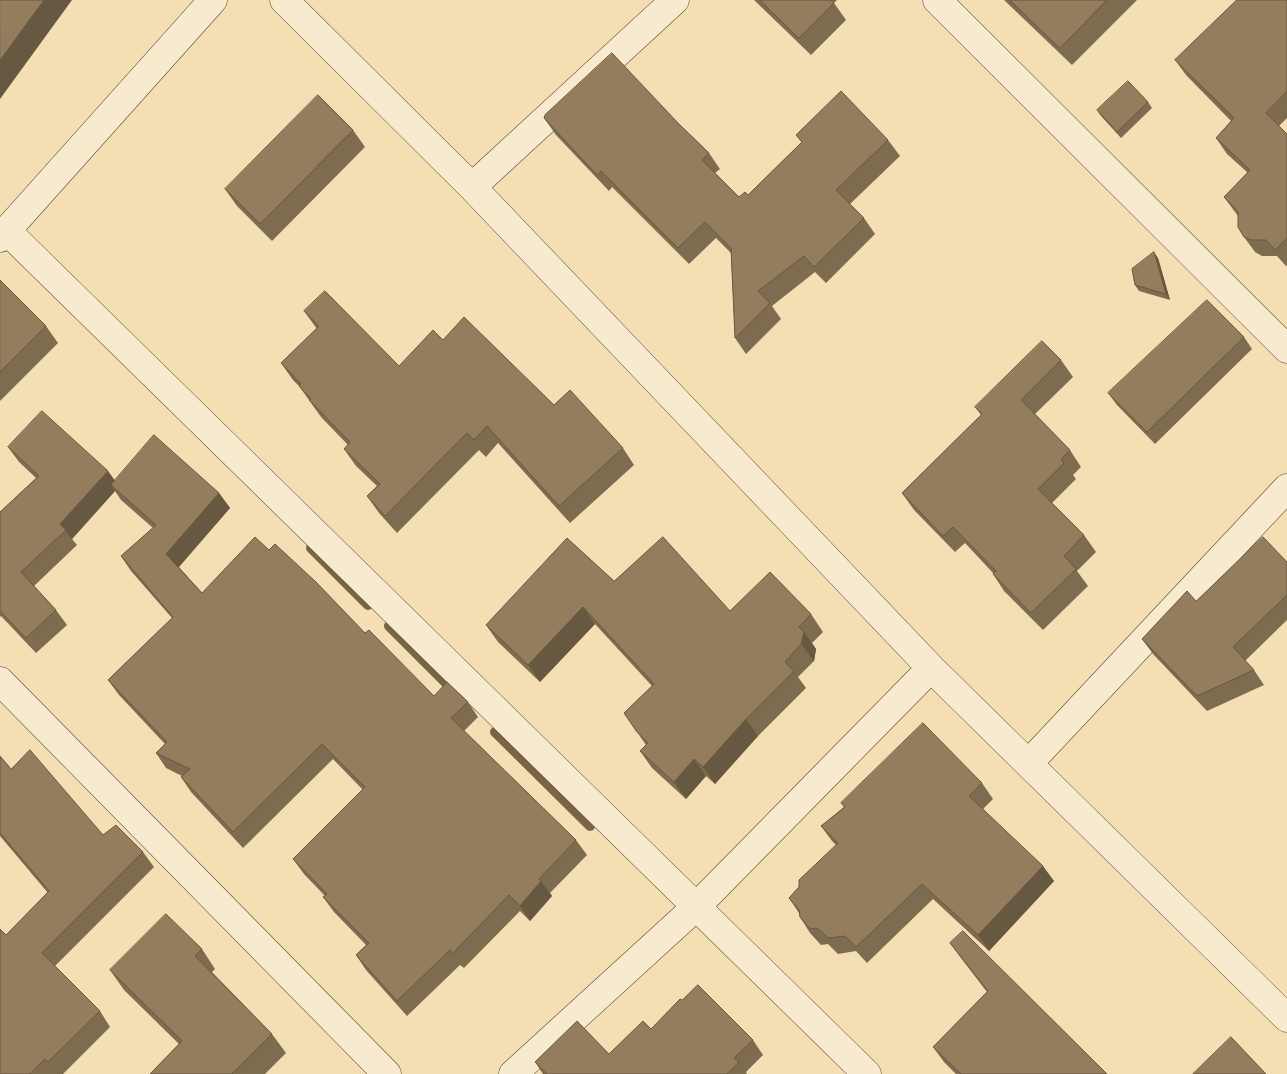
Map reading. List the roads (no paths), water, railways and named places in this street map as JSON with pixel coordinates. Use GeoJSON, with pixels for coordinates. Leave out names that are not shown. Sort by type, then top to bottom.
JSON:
{"type":"FeatureCollection","features":[{"type":"Feature","properties":{"kind":"street"},"geometry":{"type":"LineString","coordinates":[[213,0],[4,235],[697,906],[867,1074]]}},
{"type":"Feature","properties":{"kind":"street"},"geometry":{"type":"LineString","coordinates":[[284,0],[472,187],[931,668],[1287,1018]]}},
{"type":"Feature","properties":{"kind":"street"},"geometry":{"type":"LineString","coordinates":[[472,187],[675,0]]}},
{"type":"Feature","properties":{"kind":"street"},"geometry":{"type":"LineString","coordinates":[[937,0],[1287,349]]}},
{"type":"Feature","properties":{"kind":"street"},"geometry":{"type":"LineString","coordinates":[[1029,763],[1287,488]]}},
{"type":"Feature","properties":{"kind":"street"},"geometry":{"type":"LineString","coordinates":[[512,1074],[697,906],[931,668]]}},
{"type":"Feature","properties":{"kind":"street"},"geometry":{"type":"LineString","coordinates":[[0,681],[387,1074]]}},
{"type":"Feature","properties":{"kind":"waterway"},"geometry":{"type":"LineString","coordinates":[[311,548],[368,605]]}},
{"type":"Feature","properties":{"kind":"waterway"},"geometry":{"type":"LineString","coordinates":[[389,626],[451,688]]}},
{"type":"Feature","properties":{"kind":"waterway"},"geometry":{"type":"LineString","coordinates":[[495,732],[590,826]]}}]}
